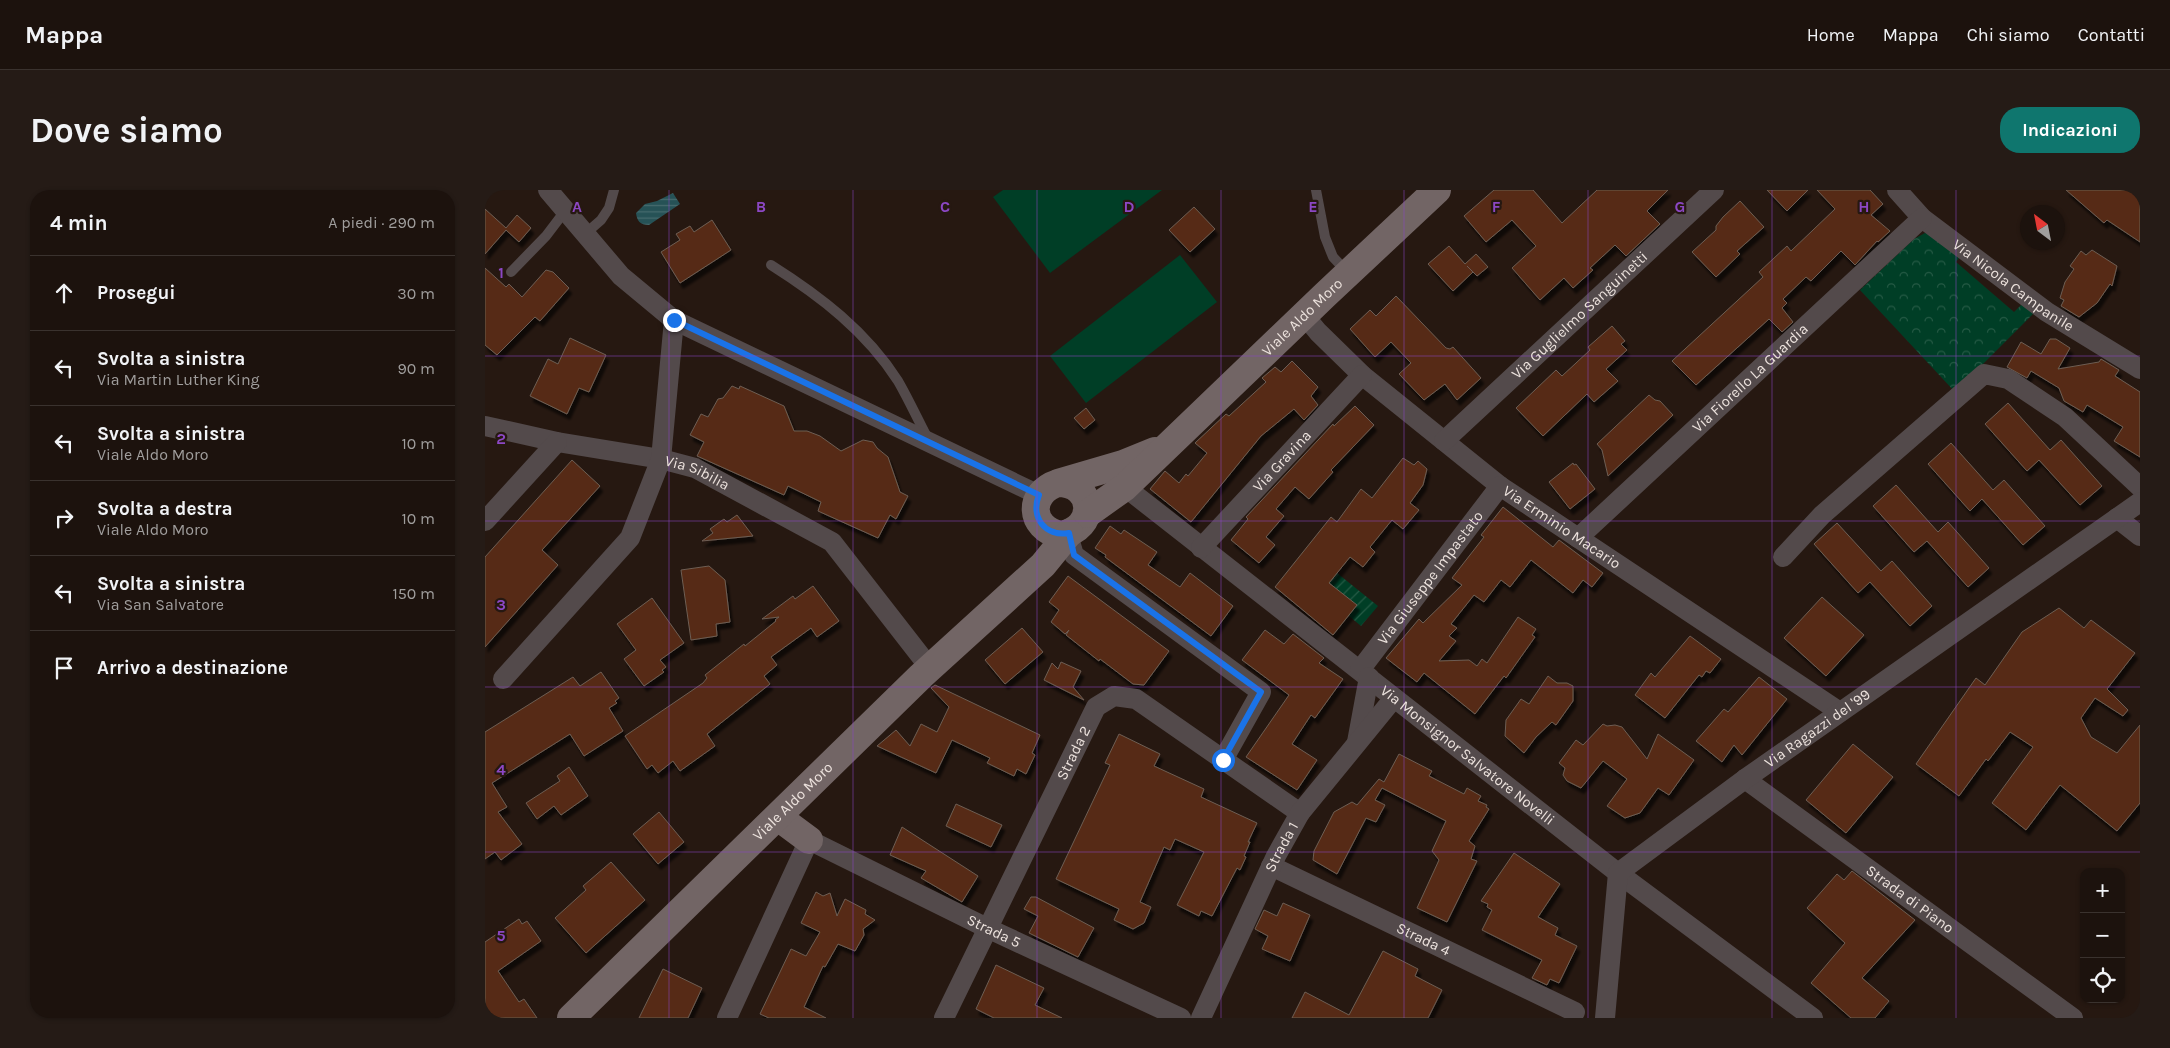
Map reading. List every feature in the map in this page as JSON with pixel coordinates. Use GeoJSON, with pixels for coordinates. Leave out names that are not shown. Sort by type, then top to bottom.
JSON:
{"type":"FeatureCollection","features":[{"type":"Feature","properties":{"kind":"main road","name":"Viale Aldo Moro"},"geometry":{"type":"LineString","coordinates":[[571,1018],[930,668],[1043,565],[1074,528],[1125,487],[1437,190]]}},
{"type":"Feature","properties":{"kind":"main road","name":"Viale Aldo Moro"},"geometry":{"type":"LineString","coordinates":[[1017,589],[1032,557],[1045,500],[1123,464],[1169,446]]}},
{"type":"Feature","properties":{"kind":"main road"},"geometry":{"type":"LineString","coordinates":[[1066,483],[1081,491],[1085,498],[1074,528],[1060,535],[1052,533],[1045,500],[1066,483]]}},
{"type":"Feature","properties":{"kind":"main road"},"geometry":{"type":"LineString","coordinates":[[778,816],[809,840]]}},
{"type":"Feature","properties":{"kind":"street"},"geometry":{"type":"LineString","coordinates":[[536,190],[565,211]]}},
{"type":"Feature","properties":{"kind":"street"},"geometry":{"type":"LineString","coordinates":[[548,190],[621,276],[674,320],[1045,500]]}},
{"type":"Feature","properties":{"kind":"street","name":"Via Guglielmo Sanguinetti"},"geometry":{"type":"LineString","coordinates":[[1444,441],[1714,190]]}},
{"type":"Feature","properties":{"kind":"street","name":"Via Nicola Campanile"},"geometry":{"type":"LineString","coordinates":[[1897,190],[1922,218],[2047,312],[2140,369]]}},
{"type":"Feature","properties":{"kind":"street","name":"Via Fiorello La Guardia"},"geometry":{"type":"LineString","coordinates":[[1578,538],[1922,218]]}},
{"type":"Feature","properties":{"kind":"street","name":"Via Erminio Macario"},"geometry":{"type":"LineString","coordinates":[[1304,315],[1318,332],[1362,375],[1500,486],[1840,712]]}},
{"type":"Feature","properties":{"kind":"street"},"geometry":{"type":"LineString","coordinates":[[485,426],[557,442],[661,459],[674,320]]}},
{"type":"Feature","properties":{"kind":"street"},"geometry":{"type":"LineString","coordinates":[[1783,557],[1822,515],[1984,374],[2007,379],[2065,417],[2140,487]]}},
{"type":"Feature","properties":{"kind":"street","name":"Via Gravina"},"geometry":{"type":"LineString","coordinates":[[1201,548],[1362,375]]}},
{"type":"Feature","properties":{"kind":"street"},"geometry":{"type":"LineString","coordinates":[[485,521],[557,442]]}},
{"type":"Feature","properties":{"kind":"street","name":"Via Sibilia"},"geometry":{"type":"LineString","coordinates":[[503,679],[630,538],[661,459],[695,468],[832,542],[930,668]]}},
{"type":"Feature","properties":{"kind":"street","name":"Via Giuseppe Impastato"},"geometry":{"type":"LineString","coordinates":[[1364,673],[1500,486]]}},
{"type":"Feature","properties":{"kind":"street","name":"Via Monsignor Salvatore Novelli"},"geometry":{"type":"LineString","coordinates":[[1125,487],[1618,873],[1813,1018]]}},
{"type":"Feature","properties":{"kind":"street","name":"Via Ragazzi del '99"},"geometry":{"type":"LineString","coordinates":[[1618,873],[1745,779],[2140,502]]}},
{"type":"Feature","properties":{"kind":"street"},"geometry":{"type":"LineString","coordinates":[[2117,518],[2140,536]]}},
{"type":"Feature","properties":{"kind":"street"},"geometry":{"type":"LineString","coordinates":[[1074,528],[1074,555],[1261,692],[1223,760]]}},
{"type":"Feature","properties":{"kind":"street"},"geometry":{"type":"LineString","coordinates":[[1357,743],[1364,673]]}},
{"type":"Feature","properties":{"kind":"street","name":"Strada 2"},"geometry":{"type":"LineString","coordinates":[[944,1018],[1096,707],[1114,696],[1136,699],[1300,813]]}},
{"type":"Feature","properties":{"kind":"street","name":"Strada 1"},"geometry":{"type":"LineString","coordinates":[[1201,1018],[1271,866],[1300,813],[1394,698]]}},
{"type":"Feature","properties":{"kind":"street","name":"Strada di Piano"},"geometry":{"type":"LineString","coordinates":[[1745,779],[2073,1018]]}},
{"type":"Feature","properties":{"kind":"street"},"geometry":{"type":"LineString","coordinates":[[727,1018],[809,840]]}},
{"type":"Feature","properties":{"kind":"street","name":"Strada 5"},"geometry":{"type":"LineString","coordinates":[[809,840],[987,928],[1181,1018]]}},
{"type":"Feature","properties":{"kind":"street","name":"Strada 4"},"geometry":{"type":"LineString","coordinates":[[1271,866],[1575,1012]]}},
{"type":"Feature","properties":{"kind":"street"},"geometry":{"type":"LineString","coordinates":[[1605,1018],[1618,873]]}},
{"type":"Feature","properties":{"kind":"lane"},"geometry":{"type":"LineString","coordinates":[[585,234],[601,220],[609,208],[614,190]]}},
{"type":"Feature","properties":{"kind":"lane"},"geometry":{"type":"LineString","coordinates":[[1316,190],[1325,237],[1333,257],[1348,273]]}},
{"type":"Feature","properties":{"kind":"lane"},"geometry":{"type":"LineString","coordinates":[[511,272],[546,236],[565,211]]}},
{"type":"Feature","properties":{"kind":"lane"},"geometry":{"type":"LineString","coordinates":[[771,265],[813,291],[846,319],[876,351],[898,381],[929,443]]}},
{"type":"Feature","properties":{"kind":"green space"},"geometry":{"type":"Polygon","coordinates":[[[1003,190],[1162,190],[1050,273],[993,197],[1003,190]]]}},
{"type":"Feature","properties":{"kind":"green space"},"geometry":{"type":"Polygon","coordinates":[[[1925,233],[1934,235],[1962,254],[1956,262],[2014,312],[2025,301],[2036,311],[1955,392],[1860,290],[1914,239],[1925,233]]]}},
{"type":"Feature","properties":{"kind":"green space"},"geometry":{"type":"Polygon","coordinates":[[[1180,255],[1217,302],[1086,403],[1050,356],[1180,255]]]}},
{"type":"Feature","properties":{"kind":"green space"},"geometry":{"type":"Polygon","coordinates":[[[1337,573],[1378,606],[1361,626],[1349,616],[1357,605],[1329,583],[1337,573]]]}},
{"type":"Feature","properties":{"kind":"water"},"geometry":{"type":"Polygon","coordinates":[[[673,193],[680,204],[649,225],[639,222],[636,213],[645,204],[657,201],[673,193]]]}},
{"type":"Feature","properties":{"kind":"building"},"geometry":{"type":"Polygon","coordinates":[[[1494,190],[1533,190],[1562,223],[1597,190],[1668,190],[1647,211],[1660,224],[1626,256],[1615,245],[1590,268],[1593,270],[1573,288],[1564,278],[1540,300],[1512,268],[1536,246],[1512,220],[1486,242],[1464,216],[1494,190]]]}},
{"type":"Feature","properties":{"kind":"building"},"geometry":{"type":"Polygon","coordinates":[[[1767,190],[1808,190],[1787,211],[1767,190]]]}},
{"type":"Feature","properties":{"kind":"building"},"geometry":{"type":"Polygon","coordinates":[[[1817,190],[1870,190],[1883,204],[1871,215],[1890,231],[1877,241],[1855,265],[1841,251],[1811,281],[1806,277],[1783,299],[1787,303],[1782,308],[1793,322],[1782,332],[1769,319],[1696,385],[1672,361],[1763,277],[1759,272],[1787,246],[1791,251],[1835,209],[1817,190]]]}},
{"type":"Feature","properties":{"kind":"building"},"geometry":{"type":"Polygon","coordinates":[[[2066,190],[2140,190],[2140,242],[2107,220],[2104,223],[2066,190]]]}},
{"type":"Feature","properties":{"kind":"building"},"geometry":{"type":"Polygon","coordinates":[[[1740,201],[1764,227],[1737,251],[1740,254],[1716,277],[1692,252],[1716,230],[1716,226],[1723,217],[1740,201]]]}},
{"type":"Feature","properties":{"kind":"building"},"geometry":{"type":"Polygon","coordinates":[[[1194,207],[1215,229],[1190,252],[1169,230],[1194,207]]]}},
{"type":"Feature","properties":{"kind":"building"},"geometry":{"type":"Polygon","coordinates":[[[485,209],[506,228],[517,215],[531,228],[519,242],[506,230],[485,254],[485,209]]]}},
{"type":"Feature","properties":{"kind":"building"},"geometry":{"type":"Polygon","coordinates":[[[712,220],[731,250],[680,283],[661,252],[680,240],[676,234],[690,226],[694,232],[712,220]]]}},
{"type":"Feature","properties":{"kind":"building"},"geometry":{"type":"Polygon","coordinates":[[[1449,246],[1465,264],[1476,254],[1488,267],[1477,276],[1473,272],[1453,291],[1428,264],[1449,246]]]}},
{"type":"Feature","properties":{"kind":"building"},"geometry":{"type":"Polygon","coordinates":[[[2092,250],[2117,266],[2112,286],[2110,284],[2097,303],[2079,317],[2061,306],[2064,300],[2060,298],[2065,282],[2074,269],[2070,266],[2081,251],[2086,255],[2092,250]]]}},
{"type":"Feature","properties":{"kind":"building"},"geometry":{"type":"Polygon","coordinates":[[[485,268],[506,287],[509,284],[522,297],[546,270],[553,272],[569,288],[540,321],[535,317],[497,355],[485,345],[485,268]]]}},
{"type":"Feature","properties":{"kind":"building"},"geometry":{"type":"Polygon","coordinates":[[[1396,296],[1446,348],[1450,349],[1453,347],[1481,378],[1457,400],[1445,384],[1424,400],[1399,374],[1411,363],[1391,342],[1375,357],[1350,329],[1370,310],[1376,316],[1396,296]]]}},
{"type":"Feature","properties":{"kind":"building"},"geometry":{"type":"Polygon","coordinates":[[[1612,326],[1625,341],[1621,344],[1627,350],[1606,369],[1618,381],[1594,402],[1587,394],[1543,436],[1516,408],[1556,370],[1562,376],[1590,350],[1588,347],[1612,326]]]}},
{"type":"Feature","properties":{"kind":"building"},"geometry":{"type":"Polygon","coordinates":[[[570,338],[606,355],[589,392],[579,388],[567,414],[530,396],[548,359],[558,364],[570,338]]]}},
{"type":"Feature","properties":{"kind":"building"},"geometry":{"type":"Polygon","coordinates":[[[2050,339],[2056,339],[2070,348],[2058,369],[2099,362],[2101,359],[2119,370],[2115,376],[2140,392],[2140,457],[2114,441],[2123,427],[2087,405],[2083,412],[2064,401],[2059,388],[2031,371],[2027,378],[2007,367],[2021,342],[2041,354],[2050,339]]]}},
{"type":"Feature","properties":{"kind":"building"},"geometry":{"type":"Polygon","coordinates":[[[1292,361],[1318,387],[1311,396],[1318,405],[1304,420],[1294,409],[1261,436],[1191,522],[1150,489],[1165,471],[1179,483],[1186,474],[1188,476],[1207,453],[1195,443],[1226,414],[1229,416],[1266,382],[1262,378],[1275,367],[1281,372],[1292,361]]]}},
{"type":"Feature","properties":{"kind":"building"},"geometry":{"type":"Polygon","coordinates":[[[732,386],[739,389],[740,386],[784,406],[794,431],[807,431],[820,436],[841,451],[863,440],[873,442],[888,457],[900,492],[908,496],[896,519],[890,515],[878,538],[818,511],[821,502],[788,486],[784,495],[697,456],[704,442],[690,435],[701,414],[708,417],[718,399],[723,398],[732,386]]]}},
{"type":"Feature","properties":{"kind":"building"},"geometry":{"type":"Polygon","coordinates":[[[1649,395],[1655,400],[1660,401],[1673,415],[1608,476],[1602,450],[1597,444],[1649,395]]]}},
{"type":"Feature","properties":{"kind":"building"},"geometry":{"type":"Polygon","coordinates":[[[2008,403],[2050,450],[2061,440],[2102,486],[2080,505],[2039,460],[2027,471],[1985,424],[2008,403]]]}},
{"type":"Feature","properties":{"kind":"building"},"geometry":{"type":"Polygon","coordinates":[[[1355,406],[1374,425],[1331,470],[1333,472],[1309,499],[1295,487],[1276,509],[1284,516],[1266,537],[1275,545],[1259,563],[1231,540],[1248,519],[1246,517],[1333,424],[1334,426],[1355,406]]]}},
{"type":"Feature","properties":{"kind":"building"},"geometry":{"type":"Polygon","coordinates":[[[1086,408],[1095,420],[1084,429],[1074,418],[1086,408]]]}},
{"type":"Feature","properties":{"kind":"building"},"geometry":{"type":"Polygon","coordinates":[[[1951,443],[1993,490],[2004,480],[2045,526],[2023,545],[1982,499],[1970,511],[1928,464],[1951,443]]]}},
{"type":"Feature","properties":{"kind":"building"},"geometry":{"type":"Polygon","coordinates":[[[1403,458],[1414,465],[1418,461],[1427,469],[1423,485],[1410,503],[1419,510],[1403,529],[1392,520],[1370,547],[1375,552],[1363,567],[1350,557],[1329,583],[1357,605],[1333,635],[1275,587],[1331,517],[1337,522],[1361,489],[1372,498],[1403,458]]]}},
{"type":"Feature","properties":{"kind":"building"},"geometry":{"type":"Polygon","coordinates":[[[572,460],[600,486],[542,550],[558,565],[485,647],[485,557],[572,460]]]}},
{"type":"Feature","properties":{"kind":"building"},"geometry":{"type":"Polygon","coordinates":[[[1573,463],[1574,465],[1576,464],[1595,489],[1570,509],[1549,482],[1573,463]]]}},
{"type":"Feature","properties":{"kind":"building"},"geometry":{"type":"Polygon","coordinates":[[[1896,485],[1938,532],[1948,522],[1989,568],[1968,587],[1927,541],[1914,552],[1873,506],[1896,485]]]}},
{"type":"Feature","properties":{"kind":"building"},"geometry":{"type":"Polygon","coordinates":[[[1503,507],[1553,547],[1559,540],[1603,573],[1592,587],[1583,580],[1573,593],[1531,560],[1510,587],[1501,580],[1484,602],[1474,595],[1451,624],[1457,628],[1449,636],[1456,641],[1439,661],[1469,660],[1477,666],[1482,659],[1487,663],[1518,617],[1536,629],[1532,635],[1535,637],[1506,678],[1504,676],[1475,714],[1424,673],[1417,682],[1386,658],[1419,619],[1423,623],[1462,585],[1452,578],[1484,537],[1481,535],[1503,507]]]}},
{"type":"Feature","properties":{"kind":"building"},"geometry":{"type":"Polygon","coordinates":[[[737,515],[753,536],[702,541],[713,533],[710,529],[724,519],[727,522],[737,515]]]}},
{"type":"Feature","properties":{"kind":"building"},"geometry":{"type":"Polygon","coordinates":[[[1837,523],[1881,571],[1892,561],[1932,606],[1910,626],[1870,582],[1858,593],[1814,544],[1837,523]]]}},
{"type":"Feature","properties":{"kind":"building"},"geometry":{"type":"Polygon","coordinates":[[[1110,526],[1121,534],[1124,530],[1157,552],[1148,565],[1180,587],[1190,573],[1233,606],[1211,636],[1095,548],[1110,526]]]}},
{"type":"Feature","properties":{"kind":"building"},"geometry":{"type":"Polygon","coordinates":[[[709,566],[725,580],[730,622],[716,624],[717,636],[691,640],[681,570],[709,566]]]}},
{"type":"Feature","properties":{"kind":"building"},"geometry":{"type":"Polygon","coordinates":[[[1068,576],[1169,651],[1144,685],[1133,684],[1100,659],[1099,661],[1066,635],[1069,630],[1065,634],[1051,622],[1059,610],[1049,602],[1068,576]]]}},
{"type":"Feature","properties":{"kind":"building"},"geometry":{"type":"Polygon","coordinates":[[[813,586],[839,621],[817,637],[811,628],[771,657],[777,665],[764,676],[770,684],[707,734],[715,746],[680,771],[673,761],[658,773],[652,765],[647,769],[625,736],[703,683],[707,678],[705,675],[744,644],[745,646],[779,617],[762,619],[793,596],[795,599],[813,586]]]}},
{"type":"Feature","properties":{"kind":"building"},"geometry":{"type":"Polygon","coordinates":[[[1822,597],[1864,635],[1826,676],[1784,638],[1822,597]]]}},
{"type":"Feature","properties":{"kind":"building"},"geometry":{"type":"Polygon","coordinates":[[[652,598],[684,643],[660,660],[666,667],[662,670],[664,672],[644,686],[624,659],[636,650],[617,624],[652,598]]]}},
{"type":"Feature","properties":{"kind":"building"},"geometry":{"type":"Polygon","coordinates":[[[2059,608],[2084,628],[2091,620],[2135,653],[2107,689],[2128,710],[2123,716],[2095,698],[2081,718],[2091,737],[2117,753],[2140,725],[2140,803],[2117,831],[2060,785],[2026,830],[1992,803],[2033,747],[2010,732],[1988,761],[1986,759],[1959,796],[1916,764],[1976,678],[1985,685],[2022,632],[2059,608]]]}},
{"type":"Feature","properties":{"kind":"building"},"geometry":{"type":"Polygon","coordinates":[[[1022,628],[1043,652],[1005,684],[985,660],[1022,628]]]}},
{"type":"Feature","properties":{"kind":"building"},"geometry":{"type":"Polygon","coordinates":[[[1265,630],[1284,644],[1293,634],[1324,658],[1319,663],[1343,679],[1315,718],[1311,715],[1292,744],[1317,760],[1297,790],[1246,757],[1289,695],[1242,660],[1265,630]]]}},
{"type":"Feature","properties":{"kind":"building"},"geometry":{"type":"Polygon","coordinates":[[[1690,636],[1721,659],[1710,673],[1706,671],[1702,677],[1699,675],[1665,718],[1635,695],[1651,673],[1655,677],[1690,636]]]}},
{"type":"Feature","properties":{"kind":"building"},"geometry":{"type":"Polygon","coordinates":[[[1061,662],[1081,671],[1073,687],[1084,700],[1044,680],[1052,663],[1058,669],[1061,662]]]}},
{"type":"Feature","properties":{"kind":"building"},"geometry":{"type":"Polygon","coordinates":[[[601,672],[619,698],[615,701],[617,703],[609,708],[623,731],[584,756],[570,734],[492,783],[507,807],[498,812],[522,844],[501,860],[495,852],[485,859],[485,732],[573,677],[580,686],[601,672]]]}},
{"type":"Feature","properties":{"kind":"building"},"geometry":{"type":"Polygon","coordinates":[[[1548,676],[1557,683],[1567,683],[1573,686],[1573,701],[1556,725],[1552,722],[1536,737],[1524,753],[1505,736],[1506,720],[1521,699],[1529,704],[1548,676]]]}},
{"type":"Feature","properties":{"kind":"building"},"geometry":{"type":"Polygon","coordinates":[[[1759,677],[1787,699],[1742,755],[1734,745],[1722,762],[1696,741],[1724,709],[1728,712],[1759,677]]]}},
{"type":"Feature","properties":{"kind":"building"},"geometry":{"type":"Polygon","coordinates":[[[935,685],[1040,735],[1032,753],[1035,755],[1026,774],[1017,769],[1014,776],[987,763],[990,758],[952,740],[936,773],[877,746],[896,730],[910,746],[921,724],[937,732],[949,707],[931,688],[935,685]]]}},
{"type":"Feature","properties":{"kind":"building"},"geometry":{"type":"Polygon","coordinates":[[[1603,724],[1622,727],[1647,759],[1658,734],[1694,760],[1669,795],[1658,788],[1640,813],[1625,818],[1607,806],[1627,779],[1603,761],[1581,788],[1567,781],[1563,775],[1565,768],[1559,763],[1576,740],[1583,745],[1603,724]]]}},
{"type":"Feature","properties":{"kind":"building"},"geometry":{"type":"Polygon","coordinates":[[[1119,734],[1160,754],[1154,766],[1204,789],[1201,797],[1257,823],[1248,842],[1250,842],[1244,856],[1246,857],[1240,870],[1237,868],[1212,916],[1201,911],[1199,916],[1177,905],[1204,852],[1175,839],[1170,850],[1164,847],[1140,902],[1151,907],[1144,923],[1133,929],[1114,920],[1119,909],[1056,879],[1110,765],[1105,763],[1119,734]]]}},
{"type":"Feature","properties":{"kind":"building"},"geometry":{"type":"Polygon","coordinates":[[[1853,744],[1893,777],[1846,833],[1806,800],[1853,744]]]}},
{"type":"Feature","properties":{"kind":"building"},"geometry":{"type":"Polygon","coordinates":[[[1399,754],[1432,771],[1429,776],[1464,794],[1467,788],[1481,796],[1478,801],[1487,805],[1486,807],[1489,809],[1469,841],[1475,846],[1471,859],[1477,861],[1447,922],[1417,908],[1439,860],[1432,851],[1446,821],[1382,788],[1375,800],[1385,805],[1376,822],[1366,818],[1337,874],[1313,860],[1314,851],[1334,812],[1352,802],[1357,805],[1379,779],[1384,782],[1399,754]]]}},
{"type":"Feature","properties":{"kind":"building"},"geometry":{"type":"Polygon","coordinates":[[[569,767],[588,796],[561,815],[554,806],[537,819],[526,803],[560,781],[557,776],[569,767]]]}},
{"type":"Feature","properties":{"kind":"building"},"geometry":{"type":"Polygon","coordinates":[[[956,804],[1002,825],[991,847],[946,826],[956,804]]]}},
{"type":"Feature","properties":{"kind":"building"},"geometry":{"type":"Polygon","coordinates":[[[659,812],[684,842],[658,864],[633,834],[659,812]]]}},
{"type":"Feature","properties":{"kind":"building"},"geometry":{"type":"Polygon","coordinates":[[[902,827],[978,876],[962,902],[921,878],[926,871],[890,855],[902,827]]]}},
{"type":"Feature","properties":{"kind":"building"},"geometry":{"type":"Polygon","coordinates":[[[1514,853],[1560,884],[1538,917],[1558,928],[1555,935],[1577,946],[1559,983],[1550,979],[1547,985],[1532,978],[1542,960],[1482,930],[1492,910],[1487,907],[1488,904],[1481,901],[1514,853]]]}},
{"type":"Feature","properties":{"kind":"building"},"geometry":{"type":"Polygon","coordinates":[[[611,862],[645,900],[586,953],[555,918],[586,890],[583,886],[611,862]]]}},
{"type":"Feature","properties":{"kind":"building"},"geometry":{"type":"Polygon","coordinates":[[[1852,871],[1915,920],[1862,978],[1889,1001],[1875,1018],[1851,1018],[1811,983],[1845,943],[1807,908],[1837,874],[1844,880],[1852,871]]]}},
{"type":"Feature","properties":{"kind":"building"},"geometry":{"type":"Polygon","coordinates":[[[816,892],[823,896],[830,893],[837,916],[845,899],[866,910],[865,914],[875,920],[863,929],[864,935],[855,951],[838,944],[825,967],[823,966],[804,1007],[826,1018],[769,1018],[760,1014],[791,949],[806,956],[820,932],[801,923],[816,892]]]}},
{"type":"Feature","properties":{"kind":"building"},"geometry":{"type":"Polygon","coordinates":[[[1031,897],[1036,897],[1094,928],[1078,957],[1029,933],[1038,916],[1024,909],[1031,897]]]}},
{"type":"Feature","properties":{"kind":"building"},"geometry":{"type":"Polygon","coordinates":[[[1283,903],[1310,915],[1290,961],[1262,949],[1268,936],[1255,929],[1264,910],[1277,916],[1283,903]]]}},
{"type":"Feature","properties":{"kind":"building"},"geometry":{"type":"Polygon","coordinates":[[[519,919],[522,924],[527,921],[541,941],[498,971],[519,1002],[524,999],[537,1018],[485,1018],[485,942],[519,919]]]}},
{"type":"Feature","properties":{"kind":"building"},"geometry":{"type":"Polygon","coordinates":[[[1383,951],[1418,969],[1415,976],[1442,990],[1428,1018],[1292,1018],[1305,992],[1349,1015],[1383,951]]]}},
{"type":"Feature","properties":{"kind":"building"},"geometry":{"type":"Polygon","coordinates":[[[996,965],[1044,988],[1035,1005],[1062,1018],[994,1018],[976,1009],[996,965]]]}},
{"type":"Feature","properties":{"kind":"building"},"geometry":{"type":"Polygon","coordinates":[[[663,969],[702,988],[688,1018],[639,1018],[663,969]]]}},
{"type":"Feature","properties":{"kind":"route"},"geometry":{"type":"LineString","coordinates":[[674,320],[1039,495],[1035,508],[1039,521],[1044,528],[1052,533],[1060,535],[1069,533],[1074,555],[1261,692],[1223,760]]}}]}
